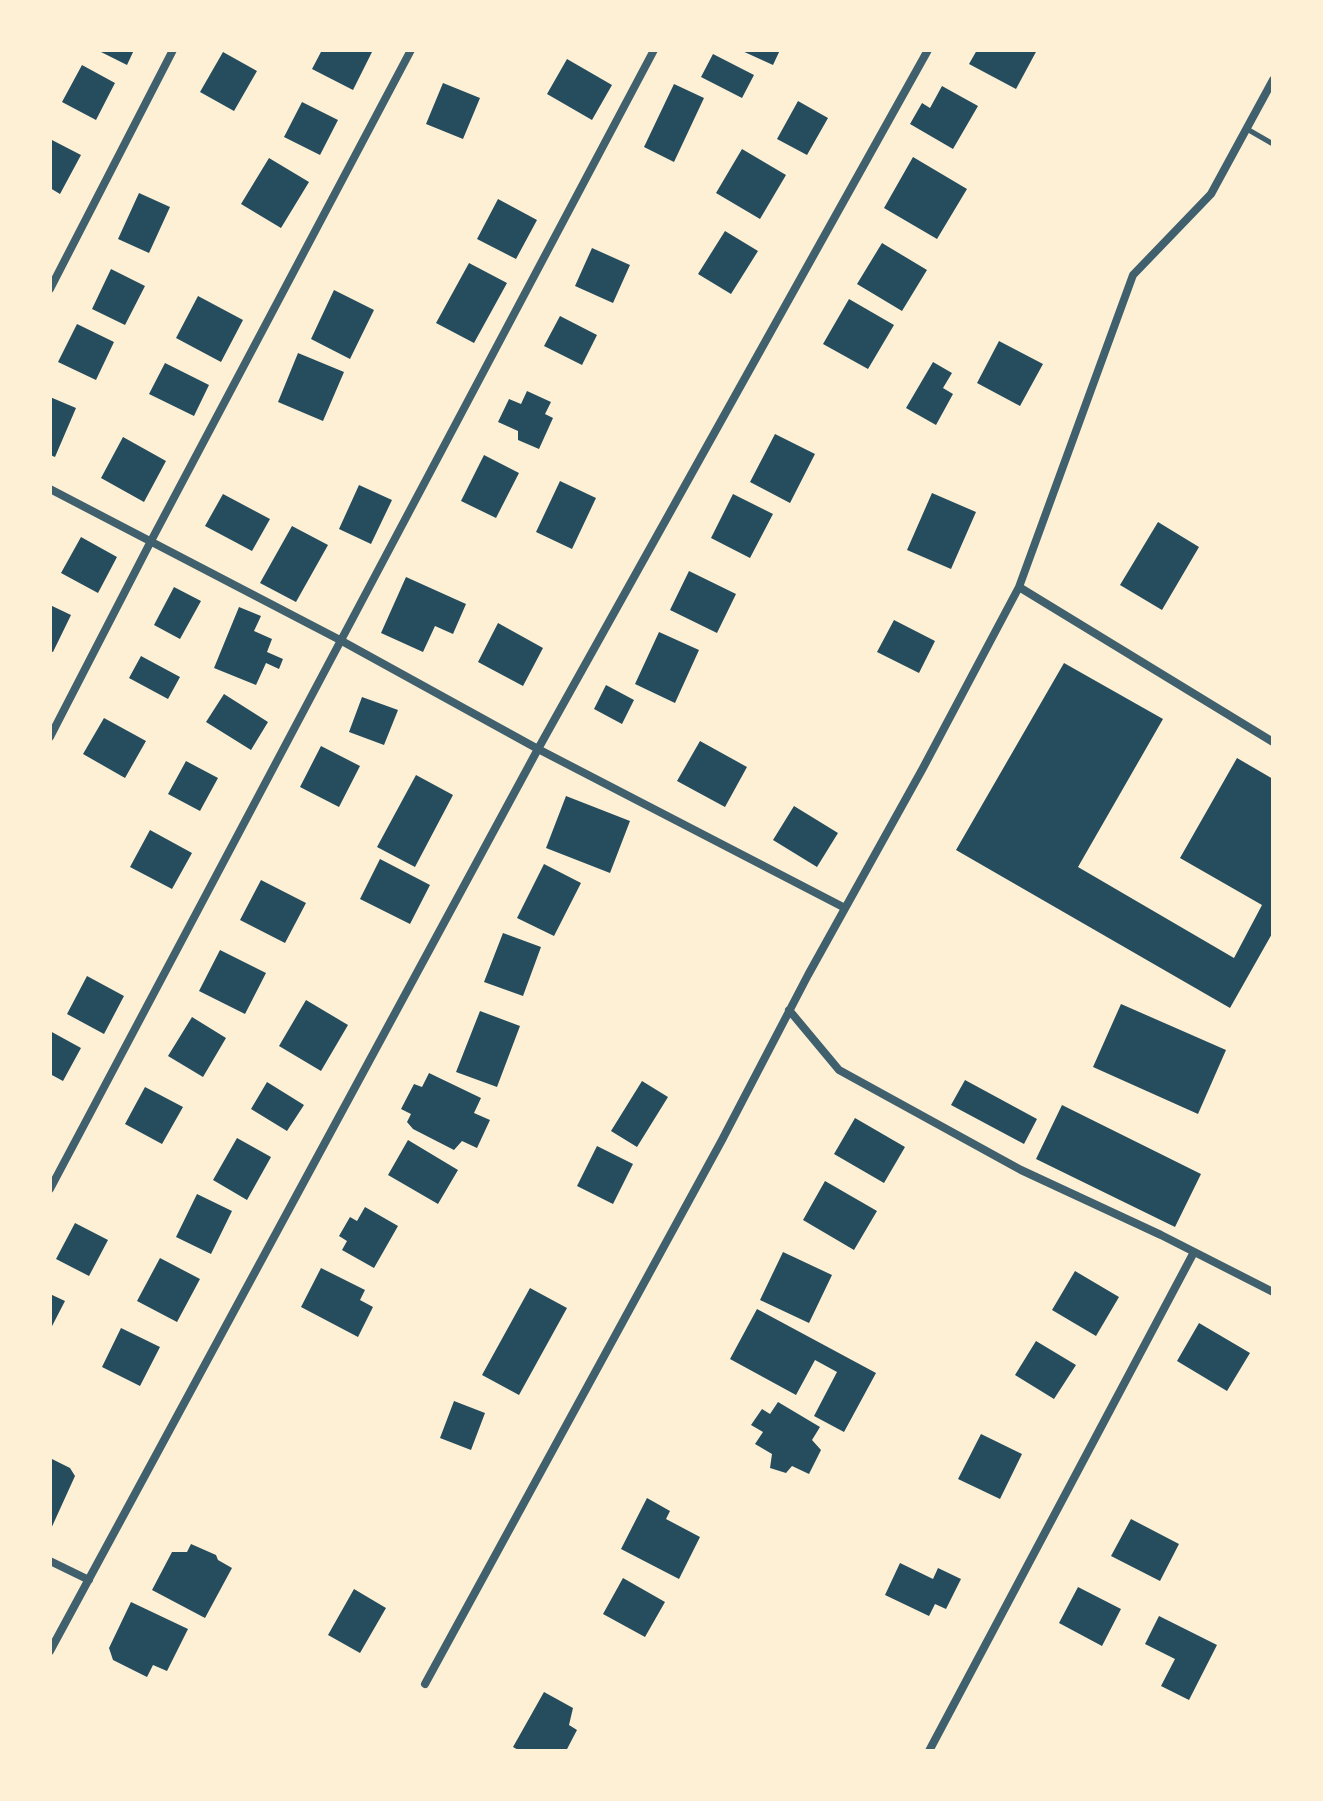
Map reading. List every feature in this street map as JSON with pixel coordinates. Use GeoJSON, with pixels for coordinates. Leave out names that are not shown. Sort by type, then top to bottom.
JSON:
{"type":"FeatureCollection","features":[{"type":"Feature","properties":{"kind":"street"},"geometry":{"type":"LineString","coordinates":[[50,289],[173,50]]}},
{"type":"Feature","properties":{"kind":"street"},"geometry":{"type":"LineString","coordinates":[[50,737],[411,50]]}},
{"type":"Feature","properties":{"kind":"street"},"geometry":{"type":"LineString","coordinates":[[50,1189],[654,50]]}},
{"type":"Feature","properties":{"kind":"street"},"geometry":{"type":"LineString","coordinates":[[50,1651],[538,749],[928,50]]}},
{"type":"Feature","properties":{"kind":"street"},"geometry":{"type":"LineString","coordinates":[[425,1684],[1019,587],[1133,275],[1211,194],[1273,80]]}},
{"type":"Feature","properties":{"kind":"street"},"geometry":{"type":"LineString","coordinates":[[50,489],[340,640],[538,749],[845,908]]}},
{"type":"Feature","properties":{"kind":"street"},"geometry":{"type":"LineString","coordinates":[[1019,587],[1273,742]]}},
{"type":"Feature","properties":{"kind":"street"},"geometry":{"type":"LineString","coordinates":[[789,1010],[839,1070],[1021,1170],[1273,1292]]}},
{"type":"Feature","properties":{"kind":"street"},"geometry":{"type":"LineString","coordinates":[[929,1751],[1194,1252]]}},
{"type":"Feature","properties":{"kind":"street"},"geometry":{"type":"LineString","coordinates":[[50,1561],[89,1580]]}},
{"type":"Feature","properties":{"kind":"lane"},"geometry":{"type":"LineString","coordinates":[[1246,128],[1273,144]]}},
{"type":"Feature","properties":{"kind":"building"},"geometry":{"type":"Polygon","coordinates":[[[97,50],[134,50],[127,65],[97,50]]]}},
{"type":"Feature","properties":{"kind":"building"},"geometry":{"type":"Polygon","coordinates":[[[322,50],[373,50],[353,90],[312,69],[322,50]]]}},
{"type":"Feature","properties":{"kind":"building"},"geometry":{"type":"Polygon","coordinates":[[[740,50],[780,50],[773,65],[740,50]]]}},
{"type":"Feature","properties":{"kind":"building"},"geometry":{"type":"Polygon","coordinates":[[[977,50],[1037,50],[1016,89],[969,64],[977,50]]]}},
{"type":"Feature","properties":{"kind":"building"},"geometry":{"type":"Polygon","coordinates":[[[223,52],[257,71],[234,111],[200,92],[223,52]]]}},
{"type":"Feature","properties":{"kind":"building"},"geometry":{"type":"Polygon","coordinates":[[[713,54],[754,75],[742,98],[701,77],[713,54]]]}},
{"type":"Feature","properties":{"kind":"building"},"geometry":{"type":"Polygon","coordinates":[[[567,59],[612,85],[592,120],[547,94],[567,59]]]}},
{"type":"Feature","properties":{"kind":"building"},"geometry":{"type":"Polygon","coordinates":[[[82,65],[115,83],[96,120],[62,102],[82,65]]]}},
{"type":"Feature","properties":{"kind":"building"},"geometry":{"type":"Polygon","coordinates":[[[443,83],[480,98],[463,139],[426,124],[443,83]]]}},
{"type":"Feature","properties":{"kind":"building"},"geometry":{"type":"Polygon","coordinates":[[[674,84],[704,98],[674,162],[644,147],[674,84]]]}},
{"type":"Feature","properties":{"kind":"building"},"geometry":{"type":"Polygon","coordinates":[[[942,86],[978,106],[953,149],[910,124],[922,103],[930,108],[942,86]]]}},
{"type":"Feature","properties":{"kind":"building"},"geometry":{"type":"Polygon","coordinates":[[[798,101],[828,118],[807,155],[777,139],[798,101]]]}},
{"type":"Feature","properties":{"kind":"building"},"geometry":{"type":"Polygon","coordinates":[[[302,102],[338,120],[320,155],[284,137],[302,102]]]}},
{"type":"Feature","properties":{"kind":"building"},"geometry":{"type":"Polygon","coordinates":[[[50,139],[81,155],[60,194],[50,188],[50,139]]]}},
{"type":"Feature","properties":{"kind":"building"},"geometry":{"type":"Polygon","coordinates":[[[742,149],[786,175],[760,219],[716,193],[742,149]]]}},
{"type":"Feature","properties":{"kind":"building"},"geometry":{"type":"Polygon","coordinates":[[[913,157],[967,189],[937,239],[884,208],[913,157]]]}},
{"type":"Feature","properties":{"kind":"building"},"geometry":{"type":"Polygon","coordinates":[[[269,158],[309,182],[281,228],[241,204],[269,158]]]}},
{"type":"Feature","properties":{"kind":"building"},"geometry":{"type":"Polygon","coordinates":[[[139,193],[170,207],[149,253],[118,239],[139,193]]]}},
{"type":"Feature","properties":{"kind":"building"},"geometry":{"type":"Polygon","coordinates":[[[498,199],[537,220],[516,259],[477,239],[498,199]]]}},
{"type":"Feature","properties":{"kind":"building"},"geometry":{"type":"Polygon","coordinates":[[[725,231],[758,251],[731,294],[698,274],[725,231]]]}},
{"type":"Feature","properties":{"kind":"building"},"geometry":{"type":"Polygon","coordinates":[[[882,243],[927,270],[902,311],[857,284],[882,243]]]}},
{"type":"Feature","properties":{"kind":"building"},"geometry":{"type":"Polygon","coordinates":[[[592,248],[630,265],[613,303],[575,286],[592,248]]]}},
{"type":"Feature","properties":{"kind":"building"},"geometry":{"type":"Polygon","coordinates":[[[469,263],[507,283],[474,343],[436,323],[469,263]]]}},
{"type":"Feature","properties":{"kind":"building"},"geometry":{"type":"Polygon","coordinates":[[[111,269],[145,286],[125,325],[92,309],[111,269]]]}},
{"type":"Feature","properties":{"kind":"building"},"geometry":{"type":"Polygon","coordinates":[[[334,290],[374,310],[350,359],[311,339],[334,290]]]}},
{"type":"Feature","properties":{"kind":"building"},"geometry":{"type":"Polygon","coordinates":[[[198,296],[243,320],[221,362],[176,338],[198,296]]]}},
{"type":"Feature","properties":{"kind":"building"},"geometry":{"type":"Polygon","coordinates":[[[849,299],[894,325],[868,369],[823,344],[849,299]]]}},
{"type":"Feature","properties":{"kind":"building"},"geometry":{"type":"Polygon","coordinates":[[[560,316],[597,335],[582,365],[544,346],[560,316]]]}},
{"type":"Feature","properties":{"kind":"building"},"geometry":{"type":"Polygon","coordinates":[[[77,324],[114,342],[96,380],[58,362],[77,324]]]}},
{"type":"Feature","properties":{"kind":"building"},"geometry":{"type":"Polygon","coordinates":[[[999,341],[1043,364],[1020,406],[977,383],[999,341]]]}},
{"type":"Feature","properties":{"kind":"building"},"geometry":{"type":"Polygon","coordinates":[[[298,353],[344,372],[323,421],[278,402],[298,353]]]}},
{"type":"Feature","properties":{"kind":"building"},"geometry":{"type":"Polygon","coordinates":[[[933,362],[952,373],[943,388],[953,394],[936,425],[906,408],[933,362]]]}},
{"type":"Feature","properties":{"kind":"building"},"geometry":{"type":"Polygon","coordinates":[[[165,363],[209,385],[194,416],[149,394],[165,363]]]}},
{"type":"Feature","properties":{"kind":"building"},"geometry":{"type":"Polygon","coordinates":[[[527,391],[551,402],[545,414],[553,418],[539,449],[518,440],[518,431],[498,422],[509,399],[521,404],[527,391]]]}},
{"type":"Feature","properties":{"kind":"building"},"geometry":{"type":"Polygon","coordinates":[[[50,397],[76,408],[55,457],[50,455],[50,397]]]}},
{"type":"Feature","properties":{"kind":"building"},"geometry":{"type":"Polygon","coordinates":[[[775,434],[815,454],[790,503],[750,482],[775,434]]]}},
{"type":"Feature","properties":{"kind":"building"},"geometry":{"type":"Polygon","coordinates":[[[123,437],[166,461],[144,502],[101,478],[123,437]]]}},
{"type":"Feature","properties":{"kind":"building"},"geometry":{"type":"Polygon","coordinates":[[[484,455],[519,473],[496,518],[461,501],[484,455]]]}},
{"type":"Feature","properties":{"kind":"building"},"geometry":{"type":"Polygon","coordinates":[[[560,481],[596,498],[572,549],[536,532],[560,481]]]}},
{"type":"Feature","properties":{"kind":"building"},"geometry":{"type":"Polygon","coordinates":[[[359,485],[392,500],[371,544],[339,529],[359,485]]]}},
{"type":"Feature","properties":{"kind":"building"},"geometry":{"type":"Polygon","coordinates":[[[932,493],[976,512],[951,569],[907,550],[932,493]]]}},
{"type":"Feature","properties":{"kind":"building"},"geometry":{"type":"Polygon","coordinates":[[[223,494],[270,519],[252,551],[205,526],[223,494]]]}},
{"type":"Feature","properties":{"kind":"building"},"geometry":{"type":"Polygon","coordinates":[[[733,494],[773,514],[750,558],[711,538],[733,494]]]}},
{"type":"Feature","properties":{"kind":"building"},"geometry":{"type":"Polygon","coordinates":[[[1158,522],[1199,547],[1162,610],[1120,585],[1158,522]]]}},
{"type":"Feature","properties":{"kind":"building"},"geometry":{"type":"Polygon","coordinates":[[[292,526],[328,545],[296,602],[260,583],[292,526]]]}},
{"type":"Feature","properties":{"kind":"building"},"geometry":{"type":"Polygon","coordinates":[[[81,537],[117,557],[98,593],[61,573],[81,537]]]}},
{"type":"Feature","properties":{"kind":"building"},"geometry":{"type":"Polygon","coordinates":[[[689,571],[736,594],[717,633],[670,610],[689,571]]]}},
{"type":"Feature","properties":{"kind":"building"},"geometry":{"type":"Polygon","coordinates":[[[406,577],[466,604],[453,634],[435,626],[423,652],[381,633],[406,577]]]}},
{"type":"Feature","properties":{"kind":"building"},"geometry":{"type":"Polygon","coordinates":[[[174,587],[201,601],[180,639],[154,625],[174,587]]]}},
{"type":"Feature","properties":{"kind":"building"},"geometry":{"type":"Polygon","coordinates":[[[50,605],[71,615],[53,652],[50,651],[50,605]]]}},
{"type":"Feature","properties":{"kind":"building"},"geometry":{"type":"Polygon","coordinates":[[[239,607],[261,616],[254,631],[272,639],[267,652],[283,659],[279,669],[266,663],[256,685],[214,668],[239,607]]]}},
{"type":"Feature","properties":{"kind":"building"},"geometry":{"type":"Polygon","coordinates":[[[894,620],[935,641],[919,673],[877,652],[894,620]]]}},
{"type":"Feature","properties":{"kind":"building"},"geometry":{"type":"Polygon","coordinates":[[[498,623],[543,648],[523,686],[478,662],[498,623]]]}},
{"type":"Feature","properties":{"kind":"building"},"geometry":{"type":"Polygon","coordinates":[[[659,632],[699,650],[675,703],[635,684],[659,632]]]}},
{"type":"Feature","properties":{"kind":"building"},"geometry":{"type":"Polygon","coordinates":[[[141,656],[180,677],[168,699],[129,678],[141,656]]]}},
{"type":"Feature","properties":{"kind":"building"},"geometry":{"type":"Polygon","coordinates":[[[1064,663],[1163,719],[1078,867],[1234,958],[1262,905],[1180,858],[1237,758],[1273,779],[1273,932],[1230,1008],[956,850],[1064,663]]]}},
{"type":"Feature","properties":{"kind":"building"},"geometry":{"type":"Polygon","coordinates":[[[606,685],[634,700],[622,724],[594,709],[606,685]]]}},
{"type":"Feature","properties":{"kind":"building"},"geometry":{"type":"Polygon","coordinates":[[[224,694],[268,722],[251,750],[206,722],[224,694]]]}},
{"type":"Feature","properties":{"kind":"building"},"geometry":{"type":"Polygon","coordinates":[[[362,697],[398,710],[384,745],[349,732],[362,697]]]}},
{"type":"Feature","properties":{"kind":"building"},"geometry":{"type":"Polygon","coordinates":[[[104,718],[146,741],[125,778],[83,754],[104,718]]]}},
{"type":"Feature","properties":{"kind":"building"},"geometry":{"type":"Polygon","coordinates":[[[700,741],[747,767],[725,807],[677,781],[700,741]]]}},
{"type":"Feature","properties":{"kind":"building"},"geometry":{"type":"Polygon","coordinates":[[[321,746],[360,766],[339,807],[300,787],[321,746]]]}},
{"type":"Feature","properties":{"kind":"building"},"geometry":{"type":"Polygon","coordinates":[[[186,761],[218,778],[200,811],[168,794],[186,761]]]}},
{"type":"Feature","properties":{"kind":"building"},"geometry":{"type":"Polygon","coordinates":[[[416,775],[453,795],[415,867],[377,847],[416,775]]]}},
{"type":"Feature","properties":{"kind":"building"},"geometry":{"type":"Polygon","coordinates":[[[566,796],[630,821],[610,873],[546,848],[566,796]]]}},
{"type":"Feature","properties":{"kind":"building"},"geometry":{"type":"Polygon","coordinates":[[[794,806],[838,833],[817,867],[773,840],[794,806]]]}},
{"type":"Feature","properties":{"kind":"building"},"geometry":{"type":"Polygon","coordinates":[[[150,830],[192,853],[172,889],[130,867],[150,830]]]}},
{"type":"Feature","properties":{"kind":"building"},"geometry":{"type":"Polygon","coordinates":[[[380,859],[430,885],[410,924],[360,899],[380,859]]]}},
{"type":"Feature","properties":{"kind":"building"},"geometry":{"type":"Polygon","coordinates":[[[544,864],[581,883],[554,936],[517,918],[544,864]]]}},
{"type":"Feature","properties":{"kind":"building"},"geometry":{"type":"Polygon","coordinates":[[[261,880],[306,903],[285,943],[240,920],[261,880]]]}},
{"type":"Feature","properties":{"kind":"building"},"geometry":{"type":"Polygon","coordinates":[[[503,933],[541,947],[523,996],[484,982],[503,933]]]}},
{"type":"Feature","properties":{"kind":"building"},"geometry":{"type":"Polygon","coordinates":[[[220,950],[266,973],[245,1014],[199,991],[220,950]]]}},
{"type":"Feature","properties":{"kind":"building"},"geometry":{"type":"Polygon","coordinates":[[[87,976],[124,996],[104,1034],[67,1014],[87,976]]]}},
{"type":"Feature","properties":{"kind":"building"},"geometry":{"type":"Polygon","coordinates":[[[306,1000],[348,1025],[321,1071],[279,1046],[306,1000]]]}},
{"type":"Feature","properties":{"kind":"building"},"geometry":{"type":"Polygon","coordinates":[[[1121,1004],[1226,1050],[1198,1114],[1093,1067],[1121,1004]]]}},
{"type":"Feature","properties":{"kind":"building"},"geometry":{"type":"Polygon","coordinates":[[[480,1011],[520,1026],[497,1087],[456,1072],[480,1011]]]}},
{"type":"Feature","properties":{"kind":"building"},"geometry":{"type":"Polygon","coordinates":[[[192,1017],[226,1038],[203,1077],[168,1056],[192,1017]]]}},
{"type":"Feature","properties":{"kind":"building"},"geometry":{"type":"Polygon","coordinates":[[[50,1031],[81,1048],[63,1081],[50,1074],[50,1031]]]}},
{"type":"Feature","properties":{"kind":"building"},"geometry":{"type":"Polygon","coordinates":[[[429,1073],[481,1098],[474,1113],[490,1120],[477,1148],[462,1141],[454,1150],[413,1129],[407,1122],[411,1114],[401,1109],[414,1084],[422,1087],[429,1073]]]}},
{"type":"Feature","properties":{"kind":"building"},"geometry":{"type":"Polygon","coordinates":[[[965,1080],[1037,1119],[1024,1144],[951,1105],[965,1080]]]}},
{"type":"Feature","properties":{"kind":"building"},"geometry":{"type":"Polygon","coordinates":[[[642,1081],[668,1097],[637,1147],[611,1131],[642,1081]]]}},
{"type":"Feature","properties":{"kind":"building"},"geometry":{"type":"Polygon","coordinates":[[[267,1082],[304,1105],[287,1131],[251,1109],[267,1082]]]}},
{"type":"Feature","properties":{"kind":"building"},"geometry":{"type":"Polygon","coordinates":[[[145,1087],[183,1107],[162,1144],[125,1124],[145,1087]]]}},
{"type":"Feature","properties":{"kind":"building"},"geometry":{"type":"Polygon","coordinates":[[[1062,1105],[1201,1174],[1175,1227],[1036,1159],[1062,1105]]]}},
{"type":"Feature","properties":{"kind":"building"},"geometry":{"type":"Polygon","coordinates":[[[855,1118],[905,1147],[884,1183],[834,1154],[855,1118]]]}},
{"type":"Feature","properties":{"kind":"building"},"geometry":{"type":"Polygon","coordinates":[[[237,1138],[271,1157],[247,1200],[213,1180],[237,1138]]]}},
{"type":"Feature","properties":{"kind":"building"},"geometry":{"type":"Polygon","coordinates":[[[408,1140],[458,1170],[438,1204],[388,1175],[408,1140]]]}},
{"type":"Feature","properties":{"kind":"building"},"geometry":{"type":"Polygon","coordinates":[[[597,1146],[633,1164],[613,1204],[577,1186],[597,1146]]]}},
{"type":"Feature","properties":{"kind":"building"},"geometry":{"type":"Polygon","coordinates":[[[825,1181],[877,1211],[854,1250],[803,1220],[825,1181]]]}},
{"type":"Feature","properties":{"kind":"building"},"geometry":{"type":"Polygon","coordinates":[[[197,1194],[232,1211],[211,1254],[176,1237],[197,1194]]]}},
{"type":"Feature","properties":{"kind":"building"},"geometry":{"type":"Polygon","coordinates":[[[365,1207],[398,1226],[374,1268],[342,1250],[347,1241],[339,1236],[350,1217],[357,1221],[365,1207]]]}},
{"type":"Feature","properties":{"kind":"building"},"geometry":{"type":"Polygon","coordinates":[[[75,1223],[108,1240],[89,1276],[56,1259],[75,1223]]]}},
{"type":"Feature","properties":{"kind":"building"},"geometry":{"type":"Polygon","coordinates":[[[783,1252],[832,1275],[809,1323],[760,1300],[783,1252]]]}},
{"type":"Feature","properties":{"kind":"building"},"geometry":{"type":"Polygon","coordinates":[[[160,1258],[200,1279],[177,1322],[137,1301],[160,1258]]]}},
{"type":"Feature","properties":{"kind":"building"},"geometry":{"type":"Polygon","coordinates":[[[321,1268],[365,1290],[360,1300],[373,1307],[358,1337],[301,1307],[321,1268]]]}},
{"type":"Feature","properties":{"kind":"building"},"geometry":{"type":"Polygon","coordinates":[[[1075,1271],[1119,1297],[1096,1336],[1052,1310],[1075,1271]]]}},
{"type":"Feature","properties":{"kind":"building"},"geometry":{"type":"Polygon","coordinates":[[[530,1288],[567,1308],[519,1395],[482,1375],[530,1288]]]}},
{"type":"Feature","properties":{"kind":"building"},"geometry":{"type":"Polygon","coordinates":[[[50,1294],[65,1301],[50,1330],[50,1294]]]}},
{"type":"Feature","properties":{"kind":"building"},"geometry":{"type":"Polygon","coordinates":[[[757,1309],[876,1373],[844,1432],[814,1416],[837,1372],[815,1360],[796,1395],[730,1359],[757,1309]]]}},
{"type":"Feature","properties":{"kind":"building"},"geometry":{"type":"Polygon","coordinates":[[[1199,1323],[1250,1353],[1227,1391],[1177,1361],[1199,1323]]]}},
{"type":"Feature","properties":{"kind":"building"},"geometry":{"type":"Polygon","coordinates":[[[121,1328],[160,1347],[140,1386],[102,1367],[121,1328]]]}},
{"type":"Feature","properties":{"kind":"building"},"geometry":{"type":"Polygon","coordinates":[[[1036,1341],[1076,1365],[1054,1399],[1015,1375],[1036,1341]]]}},
{"type":"Feature","properties":{"kind":"building"},"geometry":{"type":"Polygon","coordinates":[[[454,1401],[485,1413],[471,1450],[440,1438],[454,1401]]]}},
{"type":"Feature","properties":{"kind":"building"},"geometry":{"type":"Polygon","coordinates":[[[778,1402],[820,1427],[812,1440],[821,1450],[809,1474],[792,1466],[786,1473],[770,1468],[772,1454],[755,1444],[763,1432],[751,1425],[762,1409],[770,1414],[778,1402]]]}},
{"type":"Feature","properties":{"kind":"building"},"geometry":{"type":"Polygon","coordinates":[[[981,1434],[1022,1454],[1000,1499],[958,1479],[981,1434]]]}},
{"type":"Feature","properties":{"kind":"building"},"geometry":{"type":"Polygon","coordinates":[[[50,1458],[70,1468],[75,1476],[50,1531],[50,1458]]]}},
{"type":"Feature","properties":{"kind":"building"},"geometry":{"type":"Polygon","coordinates":[[[647,1498],[670,1511],[666,1519],[700,1537],[679,1579],[621,1549],[647,1498]]]}},
{"type":"Feature","properties":{"kind":"building"},"geometry":{"type":"Polygon","coordinates":[[[1131,1519],[1179,1544],[1160,1581],[1111,1556],[1131,1519]]]}},
{"type":"Feature","properties":{"kind":"building"},"geometry":{"type":"Polygon","coordinates":[[[191,1544],[216,1555],[218,1560],[232,1568],[205,1618],[152,1590],[172,1552],[187,1552],[191,1544]]]}},
{"type":"Feature","properties":{"kind":"building"},"geometry":{"type":"Polygon","coordinates":[[[900,1563],[933,1579],[938,1568],[961,1579],[946,1609],[935,1604],[929,1616],[885,1595],[900,1563]]]}},
{"type":"Feature","properties":{"kind":"building"},"geometry":{"type":"Polygon","coordinates":[[[623,1578],[665,1602],[645,1637],[603,1614],[623,1578]]]}},
{"type":"Feature","properties":{"kind":"building"},"geometry":{"type":"Polygon","coordinates":[[[1078,1587],[1121,1609],[1102,1646],[1059,1623],[1078,1587]]]}},
{"type":"Feature","properties":{"kind":"building"},"geometry":{"type":"Polygon","coordinates":[[[354,1589],[386,1608],[360,1653],[328,1635],[354,1589]]]}},
{"type":"Feature","properties":{"kind":"building"},"geometry":{"type":"Polygon","coordinates":[[[131,1602],[188,1629],[167,1671],[153,1665],[147,1677],[113,1660],[109,1648],[131,1602]]]}},
{"type":"Feature","properties":{"kind":"building"},"geometry":{"type":"Polygon","coordinates":[[[1159,1616],[1217,1645],[1189,1700],[1161,1686],[1175,1659],[1145,1644],[1159,1616]]]}},
{"type":"Feature","properties":{"kind":"building"},"geometry":{"type":"Polygon","coordinates":[[[544,1692],[573,1708],[569,1725],[577,1730],[566,1751],[520,1751],[513,1747],[544,1692]]]}}]}
